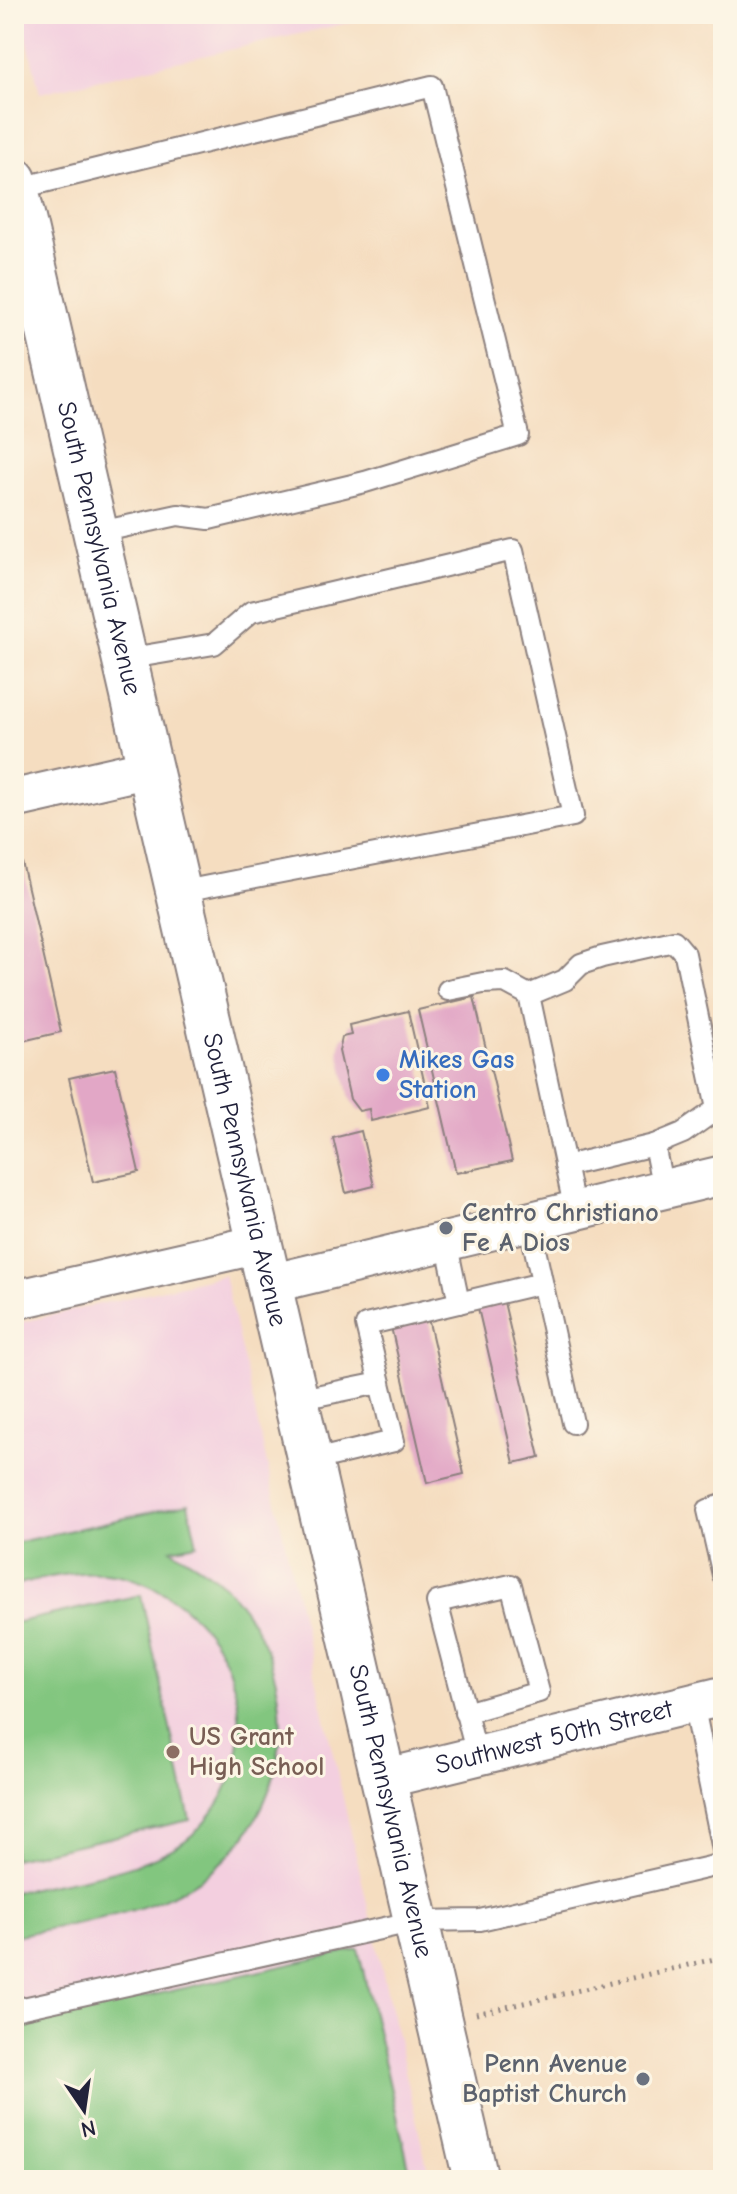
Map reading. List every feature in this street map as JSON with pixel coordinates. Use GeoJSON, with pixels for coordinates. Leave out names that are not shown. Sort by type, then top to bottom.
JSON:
{"type":"FeatureCollection","features":[{"type":"Feature","properties":{"kind":"main road","name":"South Pennsylvania Avenue"},"geometry":{"type":"LineString","coordinates":[[15,184],[476,2180]]}},
{"type":"Feature","properties":{"kind":"street"},"geometry":{"type":"LineString","coordinates":[[14,799],[150,768]]}},
{"type":"Feature","properties":{"kind":"street"},"geometry":{"type":"LineString","coordinates":[[14,1300],[446,1241],[723,1175]]}},
{"type":"Feature","properties":{"kind":"street","name":"Southwest 50th Street"},"geometry":{"type":"LineString","coordinates":[[383,1779],[708,1699]]}},
{"type":"Feature","properties":{"kind":"lane"},"geometry":{"type":"LineString","coordinates":[[15,184],[432,86],[518,435],[365,482],[209,519],[178,515],[95,533]]}},
{"type":"Feature","properties":{"kind":"lane"},"geometry":{"type":"LineString","coordinates":[[125,659],[214,644],[251,612],[513,550],[573,816],[178,892]]}},
{"type":"Feature","properties":{"kind":"lane"},"geometry":{"type":"LineString","coordinates":[[529,995],[565,980],[581,964],[602,957],[674,941],[685,954],[717,1109],[683,1133],[654,1145],[565,1166]]}},
{"type":"Feature","properties":{"kind":"lane"},"geometry":{"type":"LineString","coordinates":[[448,990],[505,982],[529,995],[575,1211]]}},
{"type":"Feature","properties":{"kind":"lane"},"geometry":{"type":"LineString","coordinates":[[654,1145],[663,1189]]}},
{"type":"Feature","properties":{"kind":"lane"},"geometry":{"type":"LineString","coordinates":[[529,1222],[573,1423]]}},
{"type":"Feature","properties":{"kind":"lane"},"geometry":{"type":"LineString","coordinates":[[446,1241],[459,1303]]}},
{"type":"Feature","properties":{"kind":"lane"},"geometry":{"type":"LineString","coordinates":[[310,1461],[394,1441],[366,1325],[542,1283]]}},
{"type":"Feature","properties":{"kind":"lane"},"geometry":{"type":"LineString","coordinates":[[296,1400],[380,1383]]}},
{"type":"Feature","properties":{"kind":"lane"},"geometry":{"type":"LineString","coordinates":[[723,1505],[708,1510],[723,1575]]}},
{"type":"Feature","properties":{"kind":"lane"},"geometry":{"type":"LineString","coordinates":[[465,1713],[539,1692],[511,1585],[437,1602],[465,1713],[477,1755]]}},
{"type":"Feature","properties":{"kind":"lane"},"geometry":{"type":"LineString","coordinates":[[708,1699],[723,1850]]}},
{"type":"Feature","properties":{"kind":"lane"},"geometry":{"type":"LineString","coordinates":[[14,2010],[416,1921],[480,1920],[723,1864]]}},
{"type":"Feature","properties":{"kind":"path"},"geometry":{"type":"LineString","coordinates":[[440,2022],[723,1957]]}},
{"type":"Feature","properties":{"kind":"shaded area"},"geometry":{"type":"Polygon","coordinates":[[[21,14],[387,14],[40,93],[21,14]]]}},
{"type":"Feature","properties":{"kind":"shaded area","name":"US Grant High School"},"geometry":{"type":"Polygon","coordinates":[[[224,1275],[430,2180],[14,2180],[14,1324],[224,1275]]]}},
{"type":"Feature","properties":{"kind":"green space"},"geometry":{"type":"Polygon","coordinates":[[[188,1504],[197,1544],[171,1549],[210,1574],[230,1592],[255,1626],[271,1664],[280,1704],[280,1744],[272,1783],[256,1819],[231,1852],[199,1880],[134,1910],[14,1936],[14,1892],[132,1866],[175,1847],[192,1835],[218,1804],[234,1769],[240,1732],[236,1694],[224,1658],[203,1626],[175,1600],[139,1581],[108,1573],[61,1575],[14,1585],[14,1543],[188,1504]]]}},
{"type":"Feature","properties":{"kind":"green space"},"geometry":{"type":"Polygon","coordinates":[[[141,1595],[190,1820],[14,1859],[14,1623],[141,1595]]]}},
{"type":"Feature","properties":{"kind":"green space"},"geometry":{"type":"Polygon","coordinates":[[[358,1949],[412,2180],[14,2180],[14,2026],[358,1949]]]}},
{"type":"Feature","properties":{"kind":"building"},"geometry":{"type":"Polygon","coordinates":[[[21,858],[61,1032],[14,1043],[14,859],[21,858]]]}},
{"type":"Feature","properties":{"kind":"building"},"geometry":{"type":"Polygon","coordinates":[[[474,997],[512,1161],[456,1173],[418,1010],[474,997]]]}},
{"type":"Feature","properties":{"kind":"building","name":"Mikes Gas Station"},"geometry":{"type":"Polygon","coordinates":[[[408,1011],[430,1107],[371,1121],[369,1109],[359,1111],[350,1099],[339,1051],[342,1037],[351,1035],[349,1025],[408,1011]]]}},
{"type":"Feature","properties":{"kind":"building"},"geometry":{"type":"Polygon","coordinates":[[[115,1068],[139,1172],[93,1182],[69,1078],[115,1068]]]}},
{"type":"Feature","properties":{"kind":"building","name":"Mikes Gas Station"},"geometry":{"type":"Polygon","coordinates":[[[361,1131],[374,1186],[346,1193],[333,1138],[361,1131]]]}},
{"type":"Feature","properties":{"kind":"building"},"geometry":{"type":"Polygon","coordinates":[[[504,1302],[540,1457],[514,1463],[478,1308],[504,1302]]]}},
{"type":"Feature","properties":{"kind":"building"},"geometry":{"type":"Polygon","coordinates":[[[428,1318],[464,1474],[427,1483],[391,1327],[428,1318]]]}},
{"type":"Feature","properties":{"kind":"place","name":"Mikes Gas Station"},"geometry":{"type":"Point","coordinates":[383,1075]}},
{"type":"Feature","properties":{"kind":"place","name":"Centro Christiano Fe A Dios"},"geometry":{"type":"Point","coordinates":[446,1228]}},
{"type":"Feature","properties":{"kind":"place","name":"US Grant High School"},"geometry":{"type":"Point","coordinates":[173,1752]}},
{"type":"Feature","properties":{"kind":"place","name":"Penn Avenue Baptist Church"},"geometry":{"type":"Point","coordinates":[643,2079]}}]}
